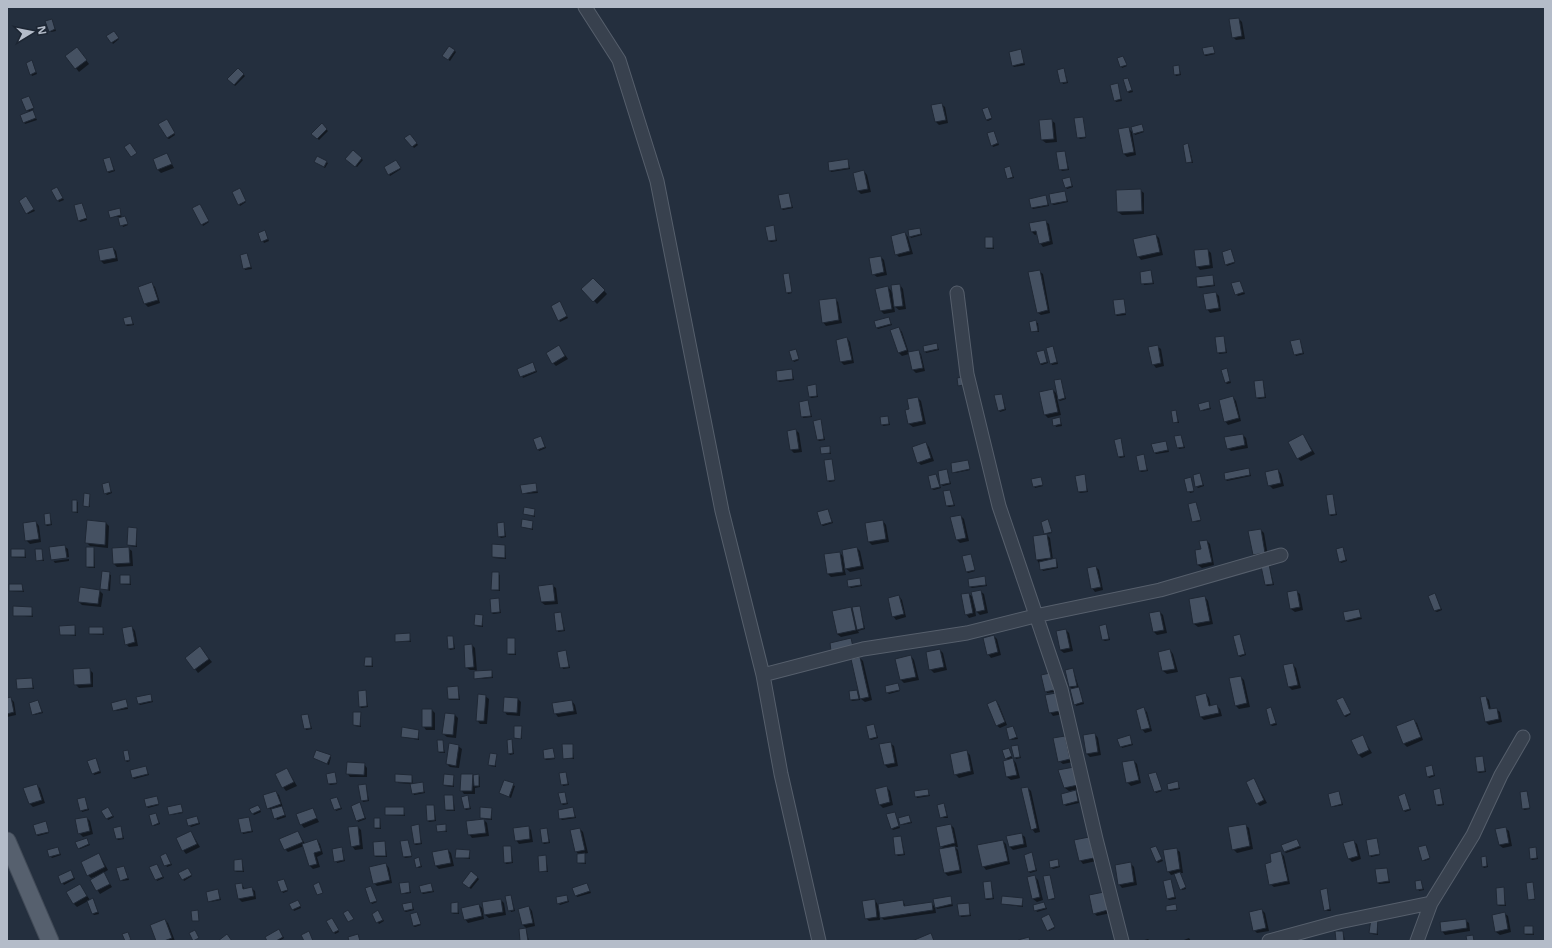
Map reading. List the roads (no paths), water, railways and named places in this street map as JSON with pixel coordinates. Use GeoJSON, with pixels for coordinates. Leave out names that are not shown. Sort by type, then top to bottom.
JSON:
{"type":"FeatureCollection","features":[{"type":"Feature","properties":{"kind":"main road"},"geometry":{"type":"LineString","coordinates":[[7,841],[50,941]]}},
{"type":"Feature","properties":{"kind":"street"},"geometry":{"type":"LineString","coordinates":[[586,7],[619,60],[657,181],[722,511],[763,675],[781,774],[818,941]]}},
{"type":"Feature","properties":{"kind":"street"},"geometry":{"type":"LineString","coordinates":[[957,293],[968,374],[999,506],[1035,616],[1061,689],[1122,941]]}},
{"type":"Feature","properties":{"kind":"street"},"geometry":{"type":"LineString","coordinates":[[763,675],[863,649],[967,633],[1035,616],[1160,590],[1281,555]]}},
{"type":"Feature","properties":{"kind":"street"},"geometry":{"type":"LineString","coordinates":[[1417,941],[1431,902],[1474,835],[1500,775],[1523,737]]}},
{"type":"Feature","properties":{"kind":"street"},"geometry":{"type":"LineString","coordinates":[[1269,941],[1339,922],[1431,902]]}}]}
